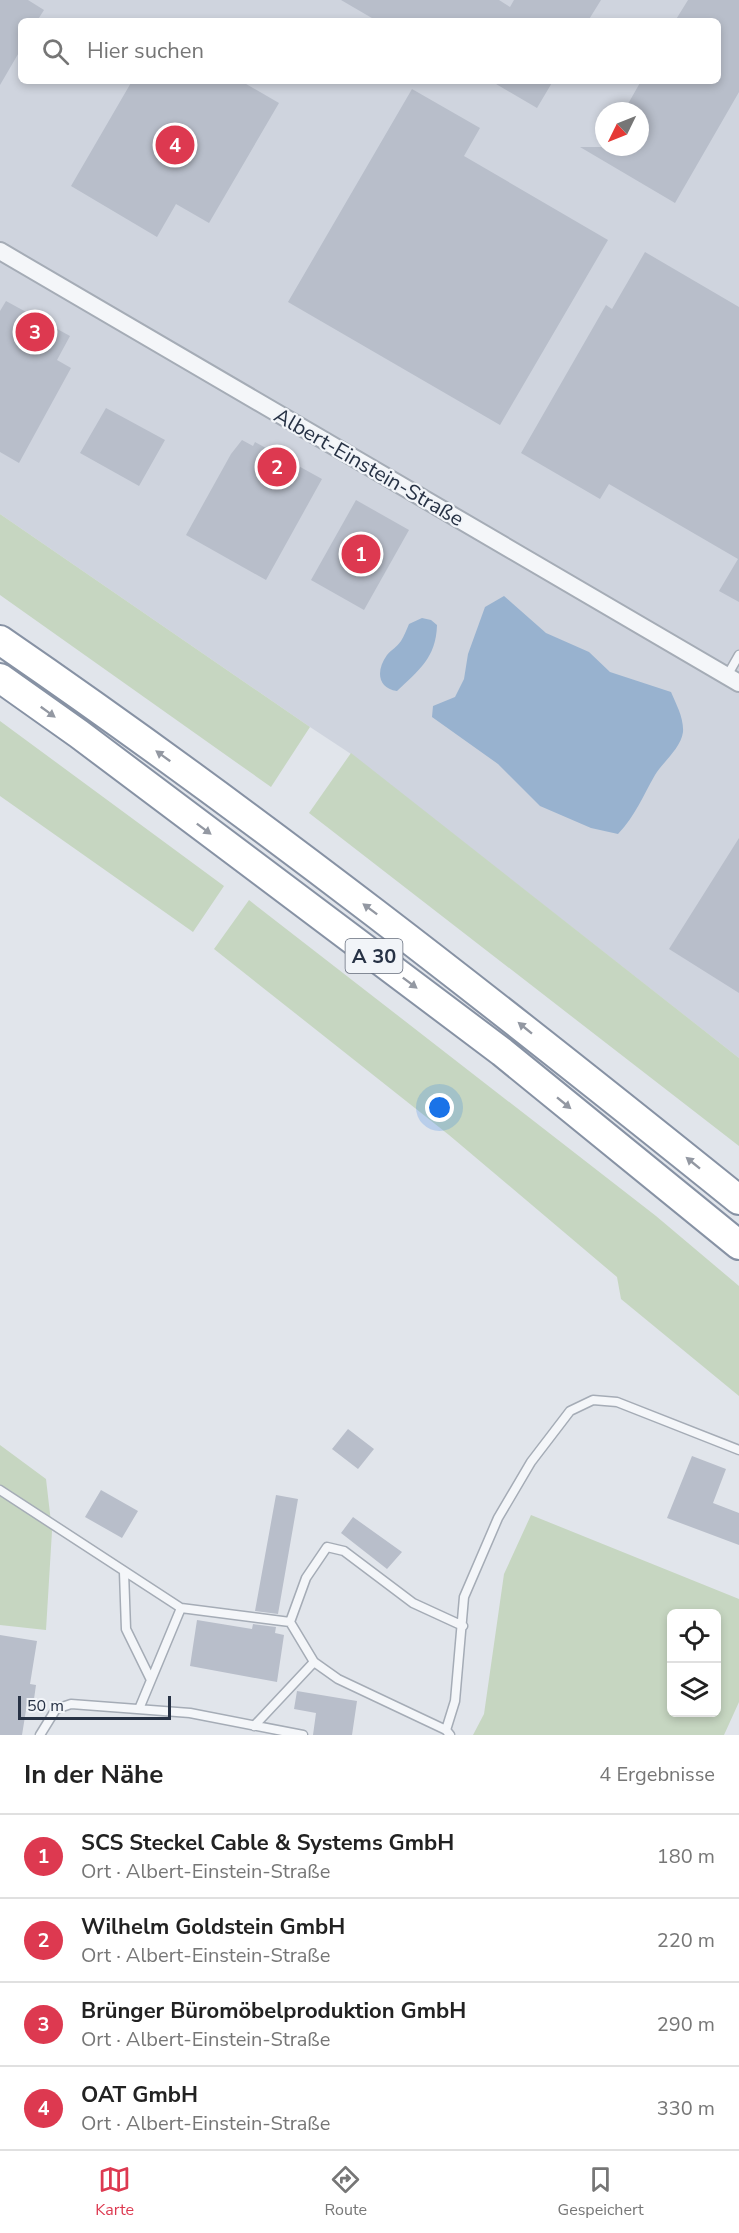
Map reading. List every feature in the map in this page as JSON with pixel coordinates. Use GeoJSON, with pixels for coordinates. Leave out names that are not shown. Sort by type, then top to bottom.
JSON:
{"type":"FeatureCollection","features":[{"type":"Feature","properties":{"kind":"highway","name":"A 30"},"geometry":{"type":"LineString","coordinates":[[0,640],[75,691],[290,848],[519,1023],[739,1200]]}},
{"type":"Feature","properties":{"kind":"highway","name":"A 30"},"geometry":{"type":"LineString","coordinates":[[0,678],[79,734],[502,1052],[739,1245]]}},
{"type":"Feature","properties":{"kind":"street","name":"Albert-Einstein-Straße"},"geometry":{"type":"LineString","coordinates":[[0,251],[733,680]]}},
{"type":"Feature","properties":{"kind":"lane"},"geometry":{"type":"LineString","coordinates":[[733,680],[739,655]]}},
{"type":"Feature","properties":{"kind":"lane"},"geometry":{"type":"LineString","coordinates":[[290,1622],[314,1662],[338,1679],[448,1733],[455,1701],[464,1597],[498,1518],[531,1462],[570,1411],[593,1400],[617,1402],[739,1450]]}},
{"type":"Feature","properties":{"kind":"lane"},"geometry":{"type":"LineString","coordinates":[[0,1490],[181,1608],[290,1622]]}},
{"type":"Feature","properties":{"kind":"lane"},"geometry":{"type":"LineString","coordinates":[[290,1622],[306,1578],[327,1547],[344,1551],[413,1603],[463,1626]]}},
{"type":"Feature","properties":{"kind":"lane"},"geometry":{"type":"LineString","coordinates":[[124,1572],[126,1629],[150,1678]]}},
{"type":"Feature","properties":{"kind":"lane"},"geometry":{"type":"LineString","coordinates":[[139,1709],[181,1608]]}},
{"type":"Feature","properties":{"kind":"lane"},"geometry":{"type":"LineString","coordinates":[[254,1726],[314,1662]]}},
{"type":"Feature","properties":{"kind":"lane"},"geometry":{"type":"LineString","coordinates":[[40,1735],[56,1709],[71,1704],[190,1713],[303,1735]]}},
{"type":"Feature","properties":{"kind":"shaded area"},"geometry":{"type":"Polygon","coordinates":[[[0,0],[739,0],[739,1058],[351,754],[0,514],[0,0]]]}},
{"type":"Feature","properties":{"kind":"green space"},"geometry":{"type":"Polygon","coordinates":[[[0,514],[310,727],[271,787],[0,595],[0,514]]]}},
{"type":"Feature","properties":{"kind":"green space"},"geometry":{"type":"Polygon","coordinates":[[[0,721],[224,886],[193,932],[0,796],[0,721]]]}},
{"type":"Feature","properties":{"kind":"green space"},"geometry":{"type":"Polygon","coordinates":[[[351,753],[739,1058],[739,1146],[309,813],[351,753]]]}},
{"type":"Feature","properties":{"kind":"green space"},"geometry":{"type":"Polygon","coordinates":[[[249,900],[656,1216],[739,1286],[739,1396],[621,1299],[617,1277],[449,1135],[214,949],[249,900]]]}},
{"type":"Feature","properties":{"kind":"green space"},"geometry":{"type":"Polygon","coordinates":[[[0,1445],[46,1479],[52,1531],[46,1630],[0,1625],[0,1445]]]}},
{"type":"Feature","properties":{"kind":"green space"},"geometry":{"type":"Polygon","coordinates":[[[531,1515],[739,1599],[739,1702],[724,1735],[473,1735],[484,1714],[504,1574],[531,1515]]]}},
{"type":"Feature","properties":{"kind":"water"},"geometry":{"type":"Polygon","coordinates":[[[504,596],[546,633],[589,652],[610,672],[671,692],[682,722],[682,738],[655,775],[638,806],[618,834],[591,828],[540,806],[498,764],[432,717],[433,706],[455,697],[464,679],[468,654],[485,607],[504,596]]]}},
{"type":"Feature","properties":{"kind":"water"},"geometry":{"type":"Polygon","coordinates":[[[422,618],[431,620],[437,625],[430,655],[419,670],[397,691],[390,689],[380,678],[383,661],[401,641],[409,624],[422,618]]]}},
{"type":"Feature","properties":{"kind":"building"},"geometry":{"type":"Polygon","coordinates":[[[0,0],[28,0],[44,10],[39,18],[18,18],[18,54],[0,85],[0,0]]]}},
{"type":"Feature","properties":{"kind":"building"},"geometry":{"type":"Polygon","coordinates":[[[341,0],[499,0],[510,7],[514,0],[601,0],[590,18],[372,18],[341,0]]]}},
{"type":"Feature","properties":{"kind":"building"},"geometry":{"type":"Polygon","coordinates":[[[688,0],[739,0],[739,92],[675,203],[595,156],[649,156],[649,102],[629,102],[639,84],[721,84],[721,18],[677,18],[688,0]]]}},
{"type":"Feature","properties":{"kind":"building"},"geometry":{"type":"Polygon","coordinates":[[[130,84],[246,84],[279,103],[209,223],[176,204],[157,237],[71,186],[130,84]]]}},
{"type":"Feature","properties":{"kind":"building"},"geometry":{"type":"Polygon","coordinates":[[[496,84],[551,84],[537,108],[496,84]]]}},
{"type":"Feature","properties":{"kind":"building"},"geometry":{"type":"Polygon","coordinates":[[[412,89],[480,128],[464,156],[608,240],[500,425],[288,302],[412,89]]]}},
{"type":"Feature","properties":{"kind":"building"},"geometry":{"type":"Polygon","coordinates":[[[580,147],[595,147],[595,156],[580,147]]]}},
{"type":"Feature","properties":{"kind":"building"},"geometry":{"type":"Polygon","coordinates":[[[645,252],[739,307],[739,602],[719,591],[738,559],[609,484],[600,499],[521,453],[606,305],[612,309],[645,252]]]}},
{"type":"Feature","properties":{"kind":"building"},"geometry":{"type":"Polygon","coordinates":[[[6,301],[70,336],[57,360],[71,368],[19,463],[0,452],[0,311],[6,301]]]}},
{"type":"Feature","properties":{"kind":"building"},"geometry":{"type":"Polygon","coordinates":[[[106,408],[165,440],[139,486],[80,453],[106,408]]]}},
{"type":"Feature","properties":{"kind":"building"},"geometry":{"type":"Polygon","coordinates":[[[242,440],[253,446],[255,442],[322,479],[266,580],[186,535],[231,454],[242,440]]]}},
{"type":"Feature","properties":{"kind":"building"},"geometry":{"type":"Polygon","coordinates":[[[356,500],[409,530],[364,610],[311,580],[356,500]]]}},
{"type":"Feature","properties":{"kind":"building"},"geometry":{"type":"Polygon","coordinates":[[[739,838],[739,993],[669,949],[739,838]]]}},
{"type":"Feature","properties":{"kind":"building"},"geometry":{"type":"Polygon","coordinates":[[[348,1429],[374,1449],[358,1469],[332,1449],[348,1429]]]}},
{"type":"Feature","properties":{"kind":"building"},"geometry":{"type":"Polygon","coordinates":[[[692,1456],[726,1469],[713,1503],[739,1513],[739,1545],[667,1518],[692,1456]]]}},
{"type":"Feature","properties":{"kind":"building"},"geometry":{"type":"Polygon","coordinates":[[[101,1490],[138,1511],[122,1538],[85,1517],[101,1490]]]}},
{"type":"Feature","properties":{"kind":"building"},"geometry":{"type":"Polygon","coordinates":[[[276,1495],[298,1499],[278,1614],[255,1611],[276,1495]]]}},
{"type":"Feature","properties":{"kind":"building"},"geometry":{"type":"Polygon","coordinates":[[[353,1517],[402,1552],[387,1569],[341,1533],[353,1517]]]}},
{"type":"Feature","properties":{"kind":"building"},"geometry":{"type":"Polygon","coordinates":[[[197,1620],[252,1629],[253,1624],[276,1627],[275,1633],[284,1635],[277,1682],[190,1666],[197,1620]]]}},
{"type":"Feature","properties":{"kind":"building"},"geometry":{"type":"Polygon","coordinates":[[[0,1635],[37,1641],[30,1684],[36,1685],[33,1706],[27,1704],[22,1735],[0,1735],[0,1635]]]}},
{"type":"Feature","properties":{"kind":"building"},"geometry":{"type":"Polygon","coordinates":[[[297,1691],[357,1701],[352,1735],[313,1735],[316,1713],[294,1709],[297,1691]]]}},
{"type":"Feature","properties":{"kind":"place","name":"OAT GmbH"},"geometry":{"type":"Point","coordinates":[175,145]}},
{"type":"Feature","properties":{"kind":"place","name":"Brünger Büromöbelproduktion GmbH"},"geometry":{"type":"Point","coordinates":[35,332]}},
{"type":"Feature","properties":{"kind":"place","name":"Wilhelm Goldstein GmbH"},"geometry":{"type":"Point","coordinates":[277,467]}},
{"type":"Feature","properties":{"kind":"place","name":"SCS Steckel Cable & Systems GmbH"},"geometry":{"type":"Point","coordinates":[361,554]}}]}
